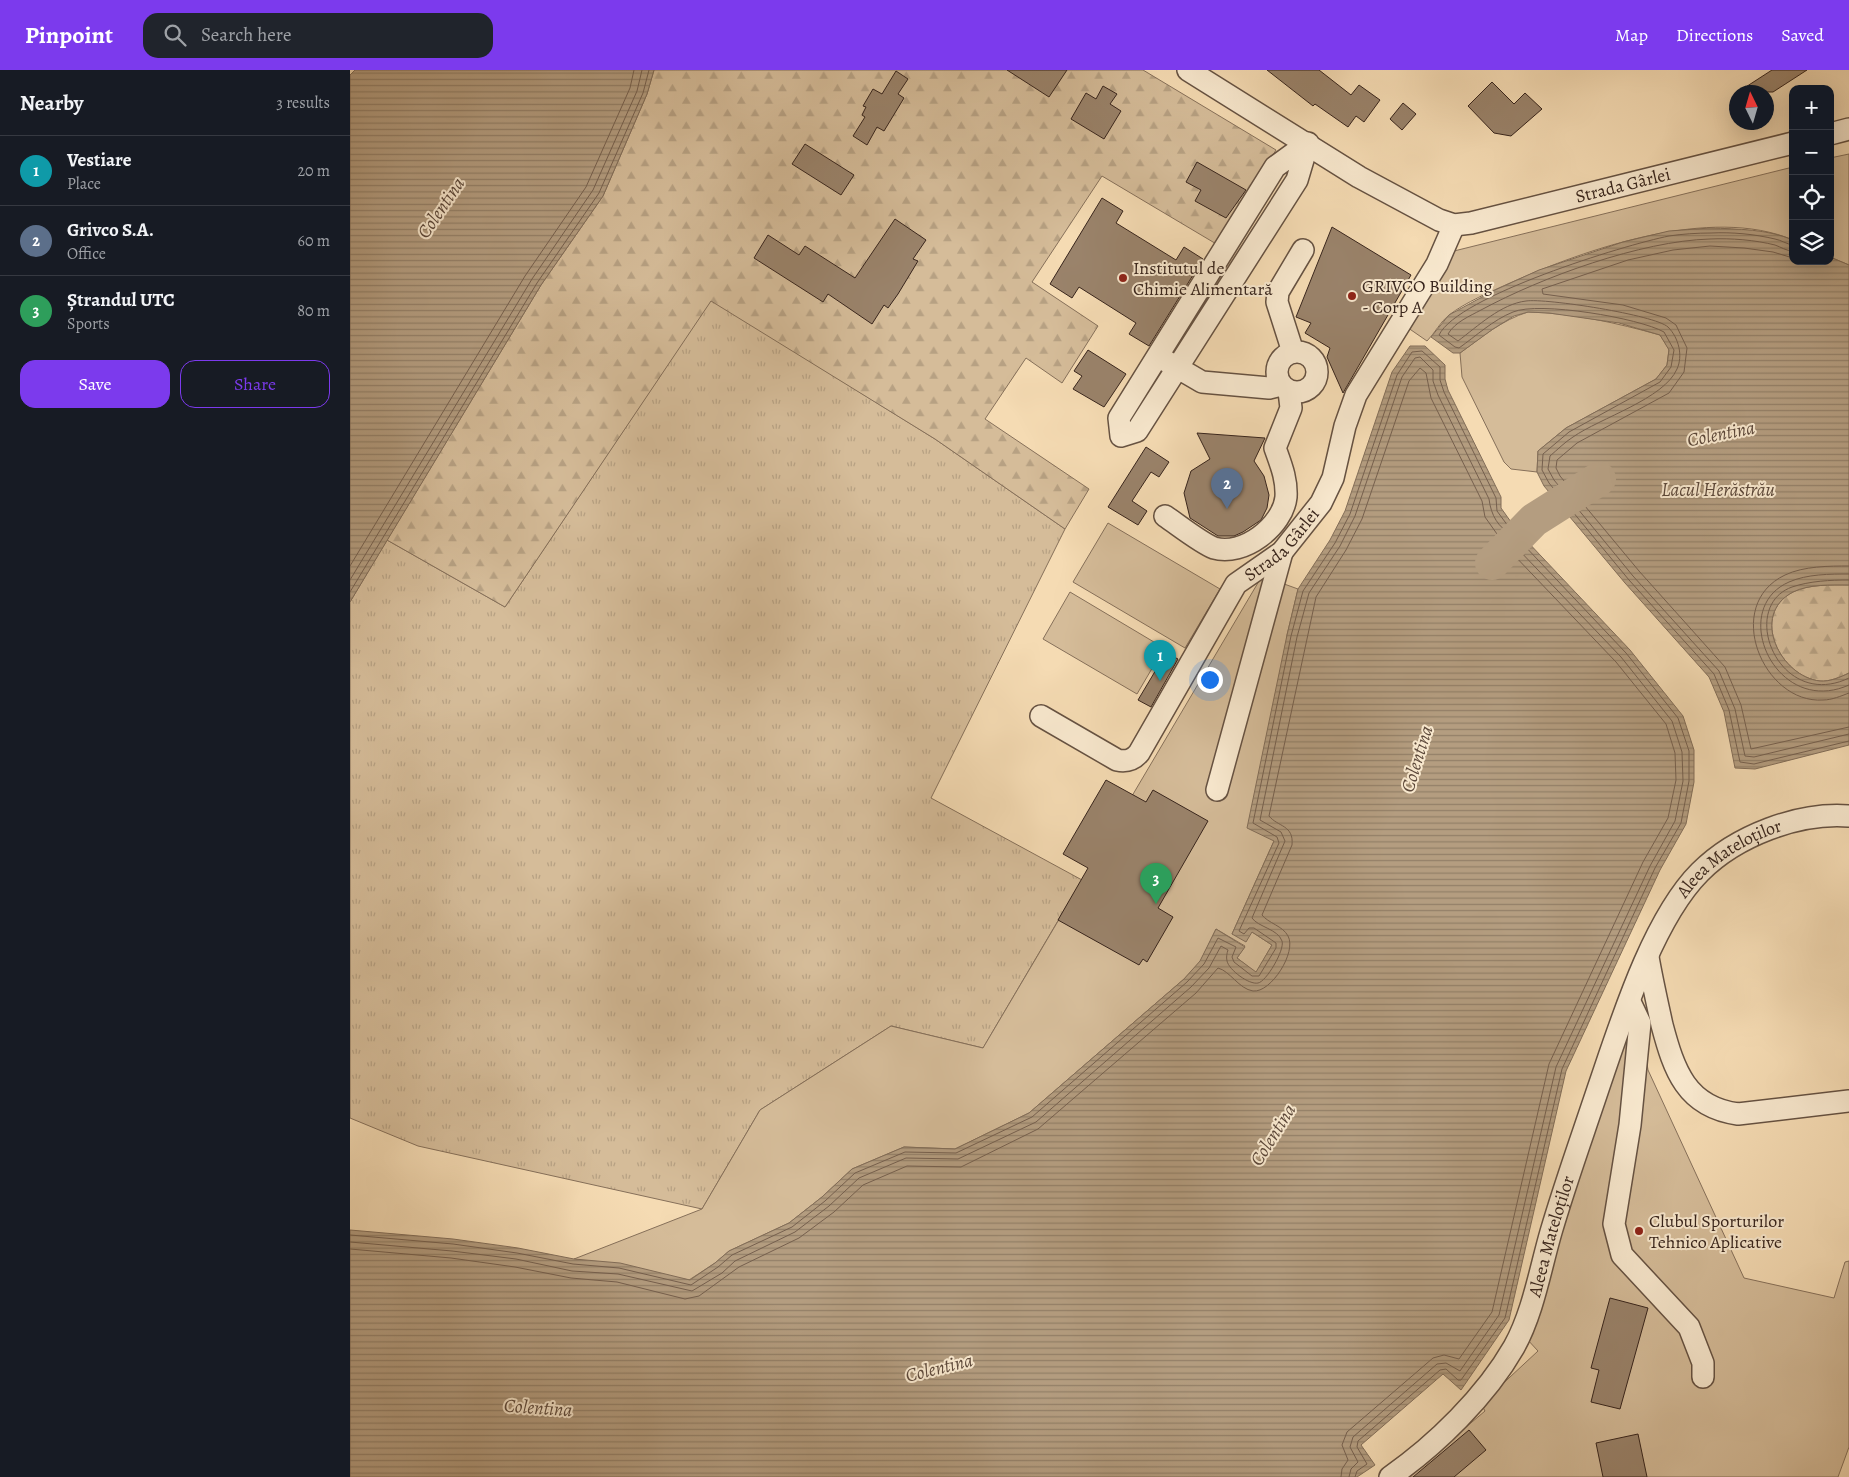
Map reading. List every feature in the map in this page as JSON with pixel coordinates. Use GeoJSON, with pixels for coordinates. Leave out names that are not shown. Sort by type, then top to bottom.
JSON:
{"type":"FeatureCollection","features":[{"type":"Feature","properties":{"kind":"street"},"geometry":{"type":"LineString","coordinates":[[1188,70],[1360,177],[1439,220],[1454,225]]}},
{"type":"Feature","properties":{"kind":"street"},"geometry":{"type":"LineString","coordinates":[[1834,133],[1849,129]]}},
{"type":"Feature","properties":{"kind":"street"},"geometry":{"type":"LineString","coordinates":[[1308,143],[1297,180],[1178,369],[1138,431],[1122,436],[1119,418],[1217,258],[1275,167],[1308,143]]}},
{"type":"Feature","properties":{"kind":"street","name":"Strada Gârlei"},"geometry":{"type":"LineString","coordinates":[[1041,716],[1117,760],[1125,762],[1134,758],[1236,584],[1282,552],[1321,504],[1333,478],[1345,426],[1356,395],[1437,264],[1454,225],[1471,223],[1789,144]]}},
{"type":"Feature","properties":{"kind":"street"},"geometry":{"type":"LineString","coordinates":[[1293,352],[1277,302],[1278,292],[1303,250]]}},
{"type":"Feature","properties":{"kind":"street"},"geometry":{"type":"LineString","coordinates":[[1217,258],[1238,272]]}},
{"type":"Feature","properties":{"kind":"street"},"geometry":{"type":"LineString","coordinates":[[1158,355],[1202,382],[1285,388],[1295,392],[1307,390],[1317,374],[1314,362],[1305,354],[1293,352],[1281,359],[1278,365],[1278,379],[1285,388],[1290,408],[1275,448],[1286,478],[1286,499],[1274,524],[1261,536],[1246,544],[1230,548],[1214,548],[1165,516]]}},
{"type":"Feature","properties":{"kind":"street"},"geometry":{"type":"LineString","coordinates":[[1217,790],[1282,552]]}},
{"type":"Feature","properties":{"kind":"street","name":"Aleea Mateloților"},"geometry":{"type":"LineString","coordinates":[[1390,1477],[1464,1413],[1514,1347],[1526,1318],[1563,1192],[1630,1002],[1648,957],[1675,906],[1699,873],[1714,860],[1755,836],[1779,826],[1824,816],[1849,816]]}},
{"type":"Feature","properties":{"kind":"street"},"geometry":{"type":"LineString","coordinates":[[1648,957],[1671,1059],[1684,1084],[1707,1104],[1722,1112],[1738,1114],[1849,1101]]}},
{"type":"Feature","properties":{"kind":"street"},"geometry":{"type":"LineString","coordinates":[[1630,1002],[1640,1023],[1630,1126],[1614,1224],[1622,1255],[1689,1327],[1703,1363],[1703,1377]]}},
{"type":"Feature","properties":{"kind":"green space"},"geometry":{"type":"Polygon","coordinates":[[[654,70],[1143,70],[1276,150],[1218,245],[1102,176],[1032,282],[1098,326],[1062,383],[1026,358],[985,419],[1089,489],[1065,529],[935,439],[711,301],[505,607],[387,540],[541,285],[603,196],[647,94],[654,70]]]}},
{"type":"Feature","properties":{"kind":"green space"},"geometry":{"type":"Polygon","coordinates":[[[1849,154],[1849,265],[1834,259],[1834,157],[1849,154]]]}},
{"type":"Feature","properties":{"kind":"green space"},"geometry":{"type":"Polygon","coordinates":[[[1789,168],[1789,239],[1760,230],[1725,227],[1687,229],[1611,245],[1541,270],[1463,306],[1449,315],[1427,341],[1401,323],[1450,252],[1789,168]]]}},
{"type":"Feature","properties":{"kind":"green space"},"geometry":{"type":"Polygon","coordinates":[[[711,300],[935,439],[1065,529],[931,798],[1082,880],[983,1048],[891,1026],[760,1110],[702,1209],[418,1146],[350,1118],[350,602],[387,540],[505,607],[711,300]]]}},
{"type":"Feature","properties":{"kind":"green space"},"geometry":{"type":"Polygon","coordinates":[[[1528,312],[1578,317],[1660,335],[1669,349],[1667,365],[1656,379],[1566,428],[1538,451],[1537,472],[1511,469],[1504,462],[1462,377],[1460,353],[1501,324],[1528,312]]]}},
{"type":"Feature","properties":{"kind":"green space"},"geometry":{"type":"Polygon","coordinates":[[[1108,523],[1220,589],[1185,648],[1073,582],[1108,523]]]}},
{"type":"Feature","properties":{"kind":"green space"},"geometry":{"type":"Polygon","coordinates":[[[1262,576],[1298,589],[1287,635],[1274,841],[1232,934],[1252,932],[1272,945],[1256,973],[1237,958],[1245,946],[1216,929],[1200,962],[1184,979],[1029,1113],[955,1149],[904,1147],[852,1169],[822,1197],[789,1223],[729,1251],[689,1280],[574,1259],[702,1209],[760,1110],[891,1026],[983,1048],[1262,576]]]}},
{"type":"Feature","properties":{"kind":"green space"},"geometry":{"type":"Polygon","coordinates":[[[1849,585],[1849,673],[1824,681],[1806,677],[1793,669],[1775,644],[1772,629],[1773,615],[1780,602],[1799,589],[1849,585]]]}},
{"type":"Feature","properties":{"kind":"green space"},"geometry":{"type":"Polygon","coordinates":[[[1070,592],[1164,648],[1137,694],[1043,639],[1070,592]]]}},
{"type":"Feature","properties":{"kind":"green space","name":"Clubul Sporturilor Tehnico Aplicative"},"geometry":{"type":"Polygon","coordinates":[[[1625,1022],[1645,1051],[1648,1070],[1744,1278],[1834,1298],[1845,1262],[1849,1261],[1849,1447],[1838,1477],[1407,1477],[1485,1411],[1481,1404],[1538,1351],[1526,1338],[1625,1022]]]}},
{"type":"Feature","properties":{"kind":"water"},"geometry":{"type":"Polygon","coordinates":[[[355,70],[654,70],[647,94],[603,196],[541,285],[350,602],[350,75],[355,70]]]}},
{"type":"Feature","properties":{"kind":"water","name":"Lacul Herăstrău"},"geometry":{"type":"Polygon","coordinates":[[[1710,228],[1752,230],[1789,238],[1789,265],[1834,265],[1834,259],[1849,265],[1849,585],[1813,586],[1793,592],[1780,602],[1773,615],[1772,629],[1775,644],[1783,657],[1793,669],[1806,677],[1824,681],[1849,673],[1849,745],[1755,769],[1735,768],[1724,712],[1709,677],[1625,583],[1544,486],[1537,472],[1538,451],[1566,428],[1656,379],[1667,365],[1669,350],[1660,335],[1619,323],[1549,313],[1528,312],[1514,316],[1460,353],[1453,353],[1431,337],[1449,315],[1493,291],[1539,270],[1623,242],[1669,231],[1710,228]]]}},
{"type":"Feature","properties":{"kind":"water"},"geometry":{"type":"Polygon","coordinates":[[[1410,346],[1425,346],[1445,365],[1445,379],[1448,390],[1501,497],[1501,508],[1511,522],[1516,521],[1526,534],[1524,538],[1630,650],[1683,716],[1694,750],[1694,782],[1686,824],[1660,870],[1566,1071],[1509,1320],[1461,1390],[1443,1374],[1361,1445],[1375,1465],[1357,1477],[350,1477],[350,1230],[453,1239],[518,1248],[574,1259],[620,1263],[690,1280],[729,1251],[789,1223],[822,1197],[852,1169],[904,1147],[955,1149],[1029,1113],[1184,979],[1200,961],[1216,929],[1245,947],[1237,958],[1256,972],[1272,945],[1252,932],[1246,942],[1232,934],[1274,841],[1247,828],[1298,589],[1330,540],[1345,511],[1392,372],[1410,346]]]}},
{"type":"Feature","properties":{"kind":"building"},"geometry":{"type":"Polygon","coordinates":[[[1007,70],[1067,70],[1049,97],[1007,70]]]}},
{"type":"Feature","properties":{"kind":"building"},"geometry":{"type":"Polygon","coordinates":[[[1267,70],[1319,70],[1351,95],[1359,85],[1380,100],[1364,122],[1356,116],[1348,127],[1315,104],[1313,106],[1267,70]]]}},
{"type":"Feature","properties":{"kind":"building"},"geometry":{"type":"Polygon","coordinates":[[[1772,70],[1807,70],[1774,91],[1774,85],[1749,85],[1772,70]]]}},
{"type":"Feature","properties":{"kind":"building"},"geometry":{"type":"Polygon","coordinates":[[[896,71],[908,79],[898,94],[904,98],[884,131],[877,127],[867,145],[853,136],[865,117],[862,115],[866,107],[863,106],[873,89],[882,94],[896,71]]]}},
{"type":"Feature","properties":{"kind":"building"},"geometry":{"type":"Polygon","coordinates":[[[1492,82],[1514,104],[1525,93],[1542,109],[1511,136],[1494,133],[1468,106],[1492,82]]]}},
{"type":"Feature","properties":{"kind":"building"},"geometry":{"type":"Polygon","coordinates":[[[1103,86],[1117,94],[1110,104],[1121,111],[1104,139],[1071,119],[1086,93],[1096,99],[1103,86]]]}},
{"type":"Feature","properties":{"kind":"building"},"geometry":{"type":"Polygon","coordinates":[[[1403,103],[1416,114],[1402,130],[1390,119],[1403,103]]]}},
{"type":"Feature","properties":{"kind":"building"},"geometry":{"type":"Polygon","coordinates":[[[805,144],[854,175],[841,195],[792,164],[805,144]]]}},
{"type":"Feature","properties":{"kind":"building"},"geometry":{"type":"Polygon","coordinates":[[[1197,162],[1246,190],[1226,218],[1195,201],[1201,190],[1186,182],[1197,162]]]}},
{"type":"Feature","properties":{"kind":"building","name":"Institutul de Chimie Alimentară"},"geometry":{"type":"Polygon","coordinates":[[[1102,198],[1123,211],[1116,223],[1176,260],[1184,247],[1203,259],[1149,346],[1129,334],[1136,323],[1079,287],[1072,298],[1050,284],[1102,198]]]}},
{"type":"Feature","properties":{"kind":"building"},"geometry":{"type":"Polygon","coordinates":[[[895,219],[926,240],[913,259],[918,261],[898,294],[888,308],[884,305],[872,324],[828,294],[823,302],[754,258],[768,235],[799,255],[805,246],[855,278],[895,219]]]}},
{"type":"Feature","properties":{"kind":"building","name":"GRIVCO Building - Corp A"},"geometry":{"type":"Polygon","coordinates":[[[1332,227],[1411,275],[1343,393],[1327,357],[1330,348],[1305,333],[1311,323],[1296,317],[1332,227]]]}},
{"type":"Feature","properties":{"kind":"building"},"geometry":{"type":"Polygon","coordinates":[[[1088,350],[1126,374],[1104,407],[1073,389],[1082,376],[1074,371],[1088,350]]]}},
{"type":"Feature","properties":{"kind":"building"},"geometry":{"type":"Polygon","coordinates":[[[1197,433],[1265,438],[1254,461],[1264,476],[1269,495],[1267,508],[1261,520],[1234,536],[1218,536],[1190,518],[1184,493],[1191,471],[1210,459],[1197,433]]]}},
{"type":"Feature","properties":{"kind":"building"},"geometry":{"type":"Polygon","coordinates":[[[1146,447],[1169,462],[1159,477],[1151,472],[1132,501],[1147,511],[1138,525],[1108,507],[1146,447]]]}},
{"type":"Feature","properties":{"kind":"building"},"geometry":{"type":"Polygon","coordinates":[[[1166,653],[1178,659],[1151,707],[1138,700],[1166,653]]]}},
{"type":"Feature","properties":{"kind":"building"},"geometry":{"type":"Polygon","coordinates":[[[1106,780],[1146,802],[1153,790],[1208,821],[1158,908],[1173,917],[1147,962],[1143,959],[1139,965],[1058,920],[1088,868],[1063,854],[1106,780]]]}},
{"type":"Feature","properties":{"kind":"building"},"geometry":{"type":"Polygon","coordinates":[[[1610,1298],[1648,1308],[1620,1409],[1591,1402],[1599,1370],[1591,1368],[1610,1298]]]}},
{"type":"Feature","properties":{"kind":"building"},"geometry":{"type":"Polygon","coordinates":[[[1469,1430],[1486,1450],[1454,1477],[1413,1477],[1469,1430]]]}},
{"type":"Feature","properties":{"kind":"building"},"geometry":{"type":"Polygon","coordinates":[[[1638,1434],[1647,1477],[1603,1477],[1596,1443],[1638,1434]]]}},
{"type":"Feature","properties":{"kind":"waterway","name":"Colentina"},"geometry":{"type":"LineString","coordinates":[[1492,563],[1534,520],[1599,479]]}},
{"type":"Feature","properties":{"kind":"place","name":"Institutul de Chimie Alimentară"},"geometry":{"type":"Point","coordinates":[1123,278]}},
{"type":"Feature","properties":{"kind":"place","name":"GRIVCO Building - Corp A"},"geometry":{"type":"Point","coordinates":[1352,296]}},
{"type":"Feature","properties":{"kind":"place","name":"Grivco S.A."},"geometry":{"type":"Point","coordinates":[1227,509]}},
{"type":"Feature","properties":{"kind":"place","name":"Vestiare"},"geometry":{"type":"Point","coordinates":[1160,681]}},
{"type":"Feature","properties":{"kind":"place","name":"Ștrandul UTC"},"geometry":{"type":"Point","coordinates":[1156,904]}},
{"type":"Feature","properties":{"kind":"place","name":"Clubul Sporturilor Tehnico Aplicative"},"geometry":{"type":"Point","coordinates":[1639,1231]}}]}
